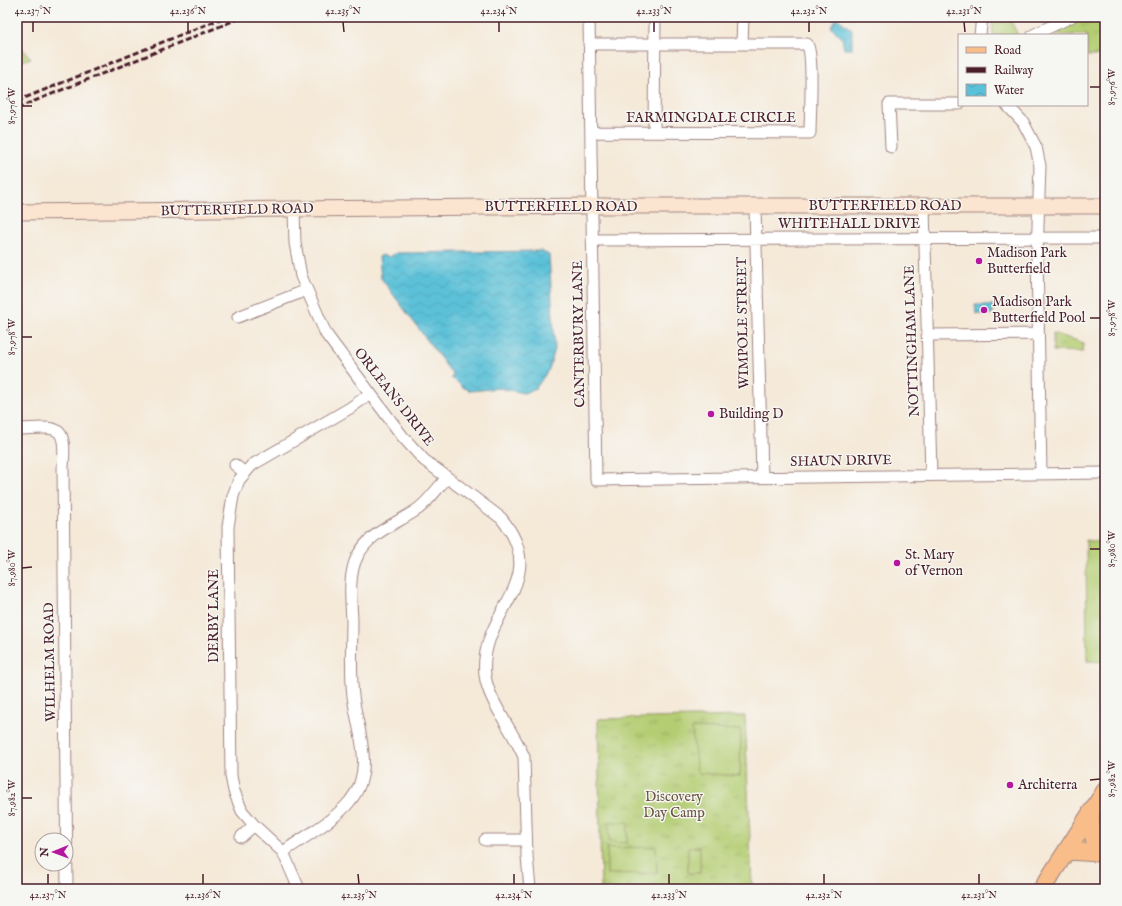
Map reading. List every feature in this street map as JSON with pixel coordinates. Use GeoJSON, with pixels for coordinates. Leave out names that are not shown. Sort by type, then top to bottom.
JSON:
{"type":"FeatureCollection","features":[{"type":"Feature","properties":{"kind":"main road","name":"BUTTERFIELD ROAD"},"geometry":{"type":"LineString","coordinates":[[17,212],[592,206],[1105,206]]}},
{"type":"Feature","properties":{"kind":"main road"},"geometry":{"type":"LineString","coordinates":[[1042,889],[1105,791]]}},
{"type":"Feature","properties":{"kind":"main road"},"geometry":{"type":"LineString","coordinates":[[1092,812],[1090,822],[1093,839],[1102,855]]}},
{"type":"Feature","properties":{"kind":"main road"},"geometry":{"type":"LineString","coordinates":[[1067,851],[1102,855]]}},
{"type":"Feature","properties":{"kind":"street","name":"CANTERBURY LANE"},"geometry":{"type":"LineString","coordinates":[[589,17],[596,462]]}},
{"type":"Feature","properties":{"kind":"street"},"geometry":{"type":"LineString","coordinates":[[654,17],[654,132]]}},
{"type":"Feature","properties":{"kind":"street"},"geometry":{"type":"LineString","coordinates":[[742,43],[743,17]]}},
{"type":"Feature","properties":{"kind":"street"},"geometry":{"type":"LineString","coordinates":[[980,34],[982,17]]}},
{"type":"Feature","properties":{"kind":"street"},"geometry":{"type":"LineString","coordinates":[[1035,34],[1071,17]]}},
{"type":"Feature","properties":{"kind":"street","name":"FARMINGDALE CIRCLE"},"geometry":{"type":"LineString","coordinates":[[589,44],[742,43],[807,44],[810,47],[810,133],[591,132]]}},
{"type":"Feature","properties":{"kind":"street"},"geometry":{"type":"LineString","coordinates":[[891,147],[889,104],[958,104]]}},
{"type":"Feature","properties":{"kind":"street"},"geometry":{"type":"LineString","coordinates":[[1008,106],[1023,122],[1036,148],[1040,166],[1037,238],[1041,474]]}},
{"type":"Feature","properties":{"kind":"street","name":"WIMPOLE STREET"},"geometry":{"type":"LineString","coordinates":[[755,206],[762,477]]}},
{"type":"Feature","properties":{"kind":"street","name":"NOTTINGHAM LANE"},"geometry":{"type":"LineString","coordinates":[[924,206],[931,475]]}},
{"type":"Feature","properties":{"kind":"street","name":"ORLEANS DRIVE"},"geometry":{"type":"LineString","coordinates":[[294,209],[295,243],[301,276],[326,334],[403,437],[424,460],[501,518],[509,528],[519,549],[520,562],[516,585],[490,635],[487,644],[485,676],[489,691],[518,743],[524,757],[526,840],[530,889]]}},
{"type":"Feature","properties":{"kind":"street","name":"WHITEHALL DRIVE"},"geometry":{"type":"LineString","coordinates":[[592,240],[1105,238]]}},
{"type":"Feature","properties":{"kind":"street"},"geometry":{"type":"LineString","coordinates":[[238,317],[307,290]]}},
{"type":"Feature","properties":{"kind":"street"},"geometry":{"type":"LineString","coordinates":[[927,335],[1038,334]]}},
{"type":"Feature","properties":{"kind":"street","name":"DERBY LANE"},"geometry":{"type":"LineString","coordinates":[[299,889],[282,852],[242,811],[234,791],[231,776],[228,527],[233,496],[239,480],[252,466],[350,408],[370,394]]}},
{"type":"Feature","properties":{"kind":"street","name":"WILHELM ROAD"},"geometry":{"type":"LineString","coordinates":[[17,429],[53,429],[61,435],[65,443],[63,467],[67,889]]}},
{"type":"Feature","properties":{"kind":"street","name":"SHAUN DRIVE"},"geometry":{"type":"LineString","coordinates":[[596,462],[596,480],[1105,473]]}},
{"type":"Feature","properties":{"kind":"street"},"geometry":{"type":"LineString","coordinates":[[235,465],[245,473]]}},
{"type":"Feature","properties":{"kind":"street"},"geometry":{"type":"LineString","coordinates":[[282,852],[340,812],[354,796],[359,786],[363,771],[364,754],[353,695],[351,591],[353,569],[357,558],[373,536],[419,508],[447,478]]}},
{"type":"Feature","properties":{"kind":"street"},"geometry":{"type":"LineString","coordinates":[[241,837],[254,825]]}},
{"type":"Feature","properties":{"kind":"street"},"geometry":{"type":"LineString","coordinates":[[485,840],[526,840]]}},
{"type":"Feature","properties":{"kind":"green space"},"geometry":{"type":"Polygon","coordinates":[[[992,17],[1009,17],[1018,34],[993,34],[992,17]]]}},
{"type":"Feature","properties":{"kind":"green space"},"geometry":{"type":"Polygon","coordinates":[[[1079,17],[1105,17],[1105,56],[1088,56],[1088,34],[1046,34],[1079,17]]]}},
{"type":"Feature","properties":{"kind":"green space"},"geometry":{"type":"Polygon","coordinates":[[[17,43],[31,58],[17,63],[17,43]]]}},
{"type":"Feature","properties":{"kind":"green space"},"geometry":{"type":"Polygon","coordinates":[[[1053,333],[1084,343],[1083,352],[1053,351],[1053,333]]]}},
{"type":"Feature","properties":{"kind":"green space"},"geometry":{"type":"Polygon","coordinates":[[[1086,540],[1105,543],[1105,662],[1087,661],[1086,540]]]}},
{"type":"Feature","properties":{"kind":"green space","name":"Discovery Day Camp"},"geometry":{"type":"Polygon","coordinates":[[[745,716],[752,886],[900,889],[601,889],[598,719],[745,716]]]}},
{"type":"Feature","properties":{"kind":"green space"},"geometry":{"type":"Polygon","coordinates":[[[692,728],[741,730],[740,776],[697,773],[692,728]]]}},
{"type":"Feature","properties":{"kind":"green space"},"geometry":{"type":"Polygon","coordinates":[[[609,822],[628,822],[627,843],[609,842],[609,822]]]}},
{"type":"Feature","properties":{"kind":"green space"},"geometry":{"type":"Polygon","coordinates":[[[656,847],[657,873],[607,874],[607,848],[656,847]]]}},
{"type":"Feature","properties":{"kind":"green space"},"geometry":{"type":"Polygon","coordinates":[[[688,847],[700,847],[700,873],[688,873],[688,847]]]}},
{"type":"Feature","properties":{"kind":"water"},"geometry":{"type":"Polygon","coordinates":[[[837,18],[852,30],[852,49],[844,49],[842,38],[831,27],[837,18]]]}},
{"type":"Feature","properties":{"kind":"water"},"geometry":{"type":"Polygon","coordinates":[[[541,251],[549,255],[555,349],[549,369],[536,388],[524,393],[499,388],[471,391],[462,387],[451,378],[453,375],[381,278],[379,257],[382,255],[389,257],[396,253],[541,251]]]}},
{"type":"Feature","properties":{"kind":"water","name":"Madison Park Butterfield Pool"},"geometry":{"type":"Polygon","coordinates":[[[975,305],[993,305],[993,314],[976,314],[975,305]]]}},
{"type":"Feature","properties":{"kind":"railway"},"geometry":{"type":"LineString","coordinates":[[17,101],[225,17]]}},
{"type":"Feature","properties":{"kind":"railway"},"geometry":{"type":"LineString","coordinates":[[17,108],[243,17]]}},
{"type":"Feature","properties":{"kind":"place","name":"Madison Park Butterfield"},"geometry":{"type":"Point","coordinates":[979,261]}},
{"type":"Feature","properties":{"kind":"place","name":"Madison Park Butterfield Pool"},"geometry":{"type":"Point","coordinates":[984,310]}},
{"type":"Feature","properties":{"kind":"place","name":"Building D"},"geometry":{"type":"Point","coordinates":[711,414]}},
{"type":"Feature","properties":{"kind":"place","name":"St. Mary of Vernon"},"geometry":{"type":"Point","coordinates":[897,563]}},
{"type":"Feature","properties":{"kind":"place","name":"Architerra"},"geometry":{"type":"Point","coordinates":[1010,785]}}]}
